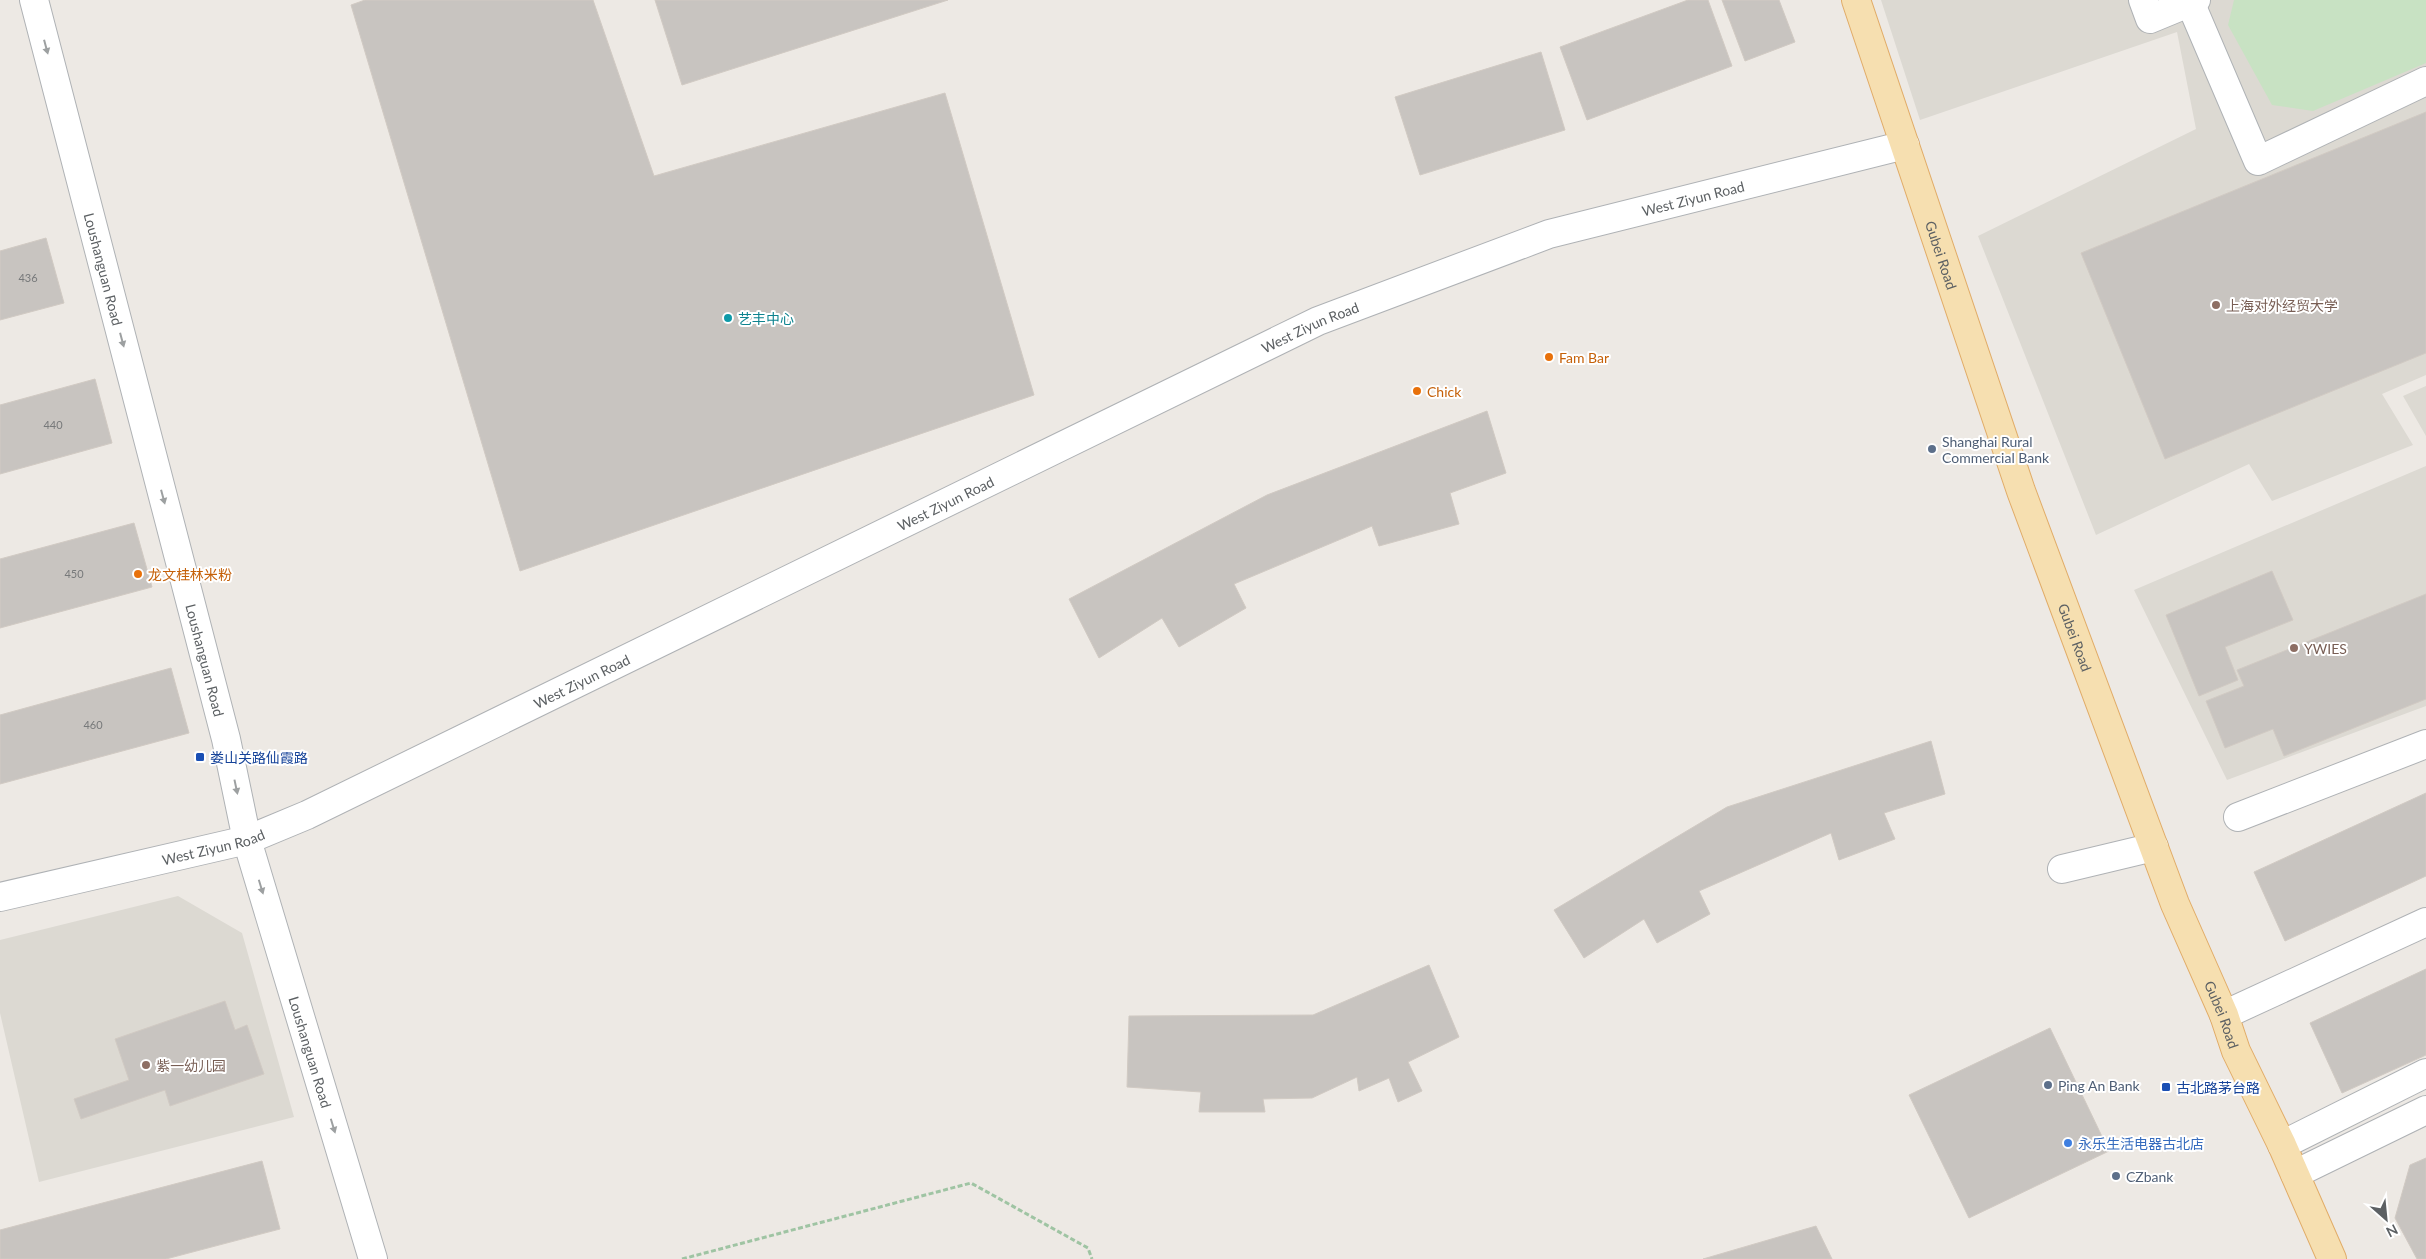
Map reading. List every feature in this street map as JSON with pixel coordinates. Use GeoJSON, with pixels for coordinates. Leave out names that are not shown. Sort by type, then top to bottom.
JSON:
{"type":"FeatureCollection","features":[{"type":"Feature","properties":{"kind":"main road","name":"Gubei Road"},"geometry":{"type":"LineString","coordinates":[[1856,0],[2021,491],[2175,904],[2224,1015],[2236,1051],[2282,1145],[2332,1259]]}},
{"type":"Feature","properties":{"kind":"street","name":"Loushanguan Road"},"geometry":{"type":"LineString","coordinates":[[34,0],[226,739],[247,840],[373,1259]]}},
{"type":"Feature","properties":{"kind":"street"},"geometry":{"type":"LineString","coordinates":[[2143,0],[2150,19],[2193,1],[2258,161],[2426,81]]}},
{"type":"Feature","properties":{"kind":"street","name":"West Ziyun Road"},"geometry":{"type":"LineString","coordinates":[[0,897],[247,840],[308,815],[1318,321],[1549,234],[1905,145]]}},
{"type":"Feature","properties":{"kind":"street"},"geometry":{"type":"LineString","coordinates":[[2238,817],[2426,744]]}},
{"type":"Feature","properties":{"kind":"street"},"geometry":{"type":"LineString","coordinates":[[2062,869],[2154,847]]}},
{"type":"Feature","properties":{"kind":"street"},"geometry":{"type":"LineString","coordinates":[[2224,1015],[2426,922]]}},
{"type":"Feature","properties":{"kind":"street"},"geometry":{"type":"LineString","coordinates":[[2282,1145],[2426,1073]]}},
{"type":"Feature","properties":{"kind":"street"},"geometry":{"type":"LineString","coordinates":[[2295,1174],[2426,1110]]}},
{"type":"Feature","properties":{"kind":"path"},"geometry":{"type":"LineString","coordinates":[[682,1259],[972,1183],[1088,1248],[1092,1259]]}},
{"type":"Feature","properties":{"kind":"shaded area","name":"上海对外经贸大学"},"geometry":{"type":"Polygon","coordinates":[[[1881,0],[2426,0],[2426,375],[2382,394],[2413,445],[2272,501],[2249,464],[2096,535],[1978,236],[2196,129],[2177,32],[1920,120],[1881,0]]]}},
{"type":"Feature","properties":{"kind":"shaded area"},"geometry":{"type":"Polygon","coordinates":[[[2426,386],[2426,436],[2403,396],[2426,386]]]}},
{"type":"Feature","properties":{"kind":"shaded area","name":"YWIES"},"geometry":{"type":"Polygon","coordinates":[[[2426,466],[2426,706],[2227,780],[2134,590],[2426,466]]]}},
{"type":"Feature","properties":{"kind":"shaded area","name":"紫一幼儿园"},"geometry":{"type":"Polygon","coordinates":[[[178,896],[242,933],[294,1117],[39,1182],[0,1013],[0,940],[178,896]]]}},
{"type":"Feature","properties":{"kind":"green space"},"geometry":{"type":"Polygon","coordinates":[[[2234,0],[2426,0],[2426,63],[2313,111],[2272,105],[2228,25],[2234,0]]]}},
{"type":"Feature","properties":{"kind":"building","name":"艺丰中心"},"geometry":{"type":"Polygon","coordinates":[[[365,0],[593,0],[654,176],[945,93],[1034,395],[520,571],[351,5],[365,0]]]}},
{"type":"Feature","properties":{"kind":"building"},"geometry":{"type":"Polygon","coordinates":[[[655,0],[948,0],[682,85],[655,0]]]}},
{"type":"Feature","properties":{"kind":"building"},"geometry":{"type":"Polygon","coordinates":[[[1688,0],[1708,0],[1732,66],[1587,120],[1560,47],[1688,0]]]}},
{"type":"Feature","properties":{"kind":"building"},"geometry":{"type":"Polygon","coordinates":[[[1722,0],[1779,0],[1795,42],[1745,61],[1722,0]]]}},
{"type":"Feature","properties":{"kind":"building"},"geometry":{"type":"Polygon","coordinates":[[[1541,52],[1565,130],[1420,175],[1395,97],[1541,52]]]}},
{"type":"Feature","properties":{"kind":"building"},"geometry":{"type":"Polygon","coordinates":[[[2426,112],[2426,353],[2165,459],[2081,253],[2426,112]]]}},
{"type":"Feature","properties":{"kind":"building"},"geometry":{"type":"Polygon","coordinates":[[[46,238],[64,303],[0,320],[0,251],[46,238]]]}},
{"type":"Feature","properties":{"kind":"building"},"geometry":{"type":"Polygon","coordinates":[[[95,379],[112,443],[0,474],[0,405],[95,379]]]}},
{"type":"Feature","properties":{"kind":"building"},"geometry":{"type":"Polygon","coordinates":[[[1487,411],[1506,473],[1450,493],[1459,524],[1379,546],[1372,526],[1234,584],[1246,608],[1179,647],[1162,618],[1099,658],[1069,599],[1267,495],[1487,411]]]}},
{"type":"Feature","properties":{"kind":"building"},"geometry":{"type":"Polygon","coordinates":[[[134,523],[152,587],[0,628],[0,559],[134,523]]]}},
{"type":"Feature","properties":{"kind":"building"},"geometry":{"type":"Polygon","coordinates":[[[2272,571],[2293,620],[2225,647],[2238,680],[2199,696],[2166,615],[2272,571]]]}},
{"type":"Feature","properties":{"kind":"building"},"geometry":{"type":"Polygon","coordinates":[[[2426,594],[2426,699],[2284,756],[2273,729],[2225,748],[2206,701],[2244,686],[2237,670],[2426,594]]]}},
{"type":"Feature","properties":{"kind":"building"},"geometry":{"type":"Polygon","coordinates":[[[171,668],[189,733],[0,784],[0,715],[171,668]]]}},
{"type":"Feature","properties":{"kind":"building"},"geometry":{"type":"Polygon","coordinates":[[[1931,741],[1945,794],[1884,813],[1895,839],[1839,860],[1831,833],[1699,891],[1710,914],[1657,943],[1644,919],[1584,958],[1554,910],[1727,807],[1931,741]]]}},
{"type":"Feature","properties":{"kind":"building"},"geometry":{"type":"Polygon","coordinates":[[[2426,793],[2426,876],[2285,941],[2254,872],[2426,793]]]}},
{"type":"Feature","properties":{"kind":"building"},"geometry":{"type":"Polygon","coordinates":[[[1429,965],[1459,1037],[1408,1062],[1422,1091],[1398,1102],[1389,1078],[1359,1091],[1357,1077],[1312,1098],[1263,1099],[1265,1112],[1199,1112],[1201,1092],[1127,1087],[1129,1016],[1313,1015],[1429,965]]]}},
{"type":"Feature","properties":{"kind":"building"},"geometry":{"type":"Polygon","coordinates":[[[2426,969],[2426,1055],[2342,1093],[2310,1023],[2426,969]]]}},
{"type":"Feature","properties":{"kind":"building"},"geometry":{"type":"Polygon","coordinates":[[[225,1001],[235,1030],[247,1025],[264,1074],[170,1106],[165,1090],[81,1119],[74,1099],[129,1080],[115,1039],[225,1001]]]}},
{"type":"Feature","properties":{"kind":"building"},"geometry":{"type":"Polygon","coordinates":[[[2050,1028],[2109,1151],[1969,1218],[1909,1095],[2050,1028]]]}},
{"type":"Feature","properties":{"kind":"building"},"geometry":{"type":"Polygon","coordinates":[[[2426,1158],[2426,1259],[2417,1259],[2395,1218],[2410,1165],[2426,1158]]]}},
{"type":"Feature","properties":{"kind":"building"},"geometry":{"type":"Polygon","coordinates":[[[262,1161],[280,1229],[166,1259],[0,1259],[0,1230],[262,1161]]]}},
{"type":"Feature","properties":{"kind":"building"},"geometry":{"type":"Polygon","coordinates":[[[1816,1226],[1832,1259],[1703,1259],[1816,1226]]]}},
{"type":"Feature","properties":{"kind":"place","name":"上海对外经贸大学"},"geometry":{"type":"Point","coordinates":[2216,305]}},
{"type":"Feature","properties":{"kind":"place","name":"艺丰中心"},"geometry":{"type":"Point","coordinates":[728,318]}},
{"type":"Feature","properties":{"kind":"place","name":"Fam Bar"},"geometry":{"type":"Point","coordinates":[1549,357]}},
{"type":"Feature","properties":{"kind":"place","name":"Chick"},"geometry":{"type":"Point","coordinates":[1417,391]}},
{"type":"Feature","properties":{"kind":"place","name":"Shanghai Rural Commercial Bank"},"geometry":{"type":"Point","coordinates":[1932,449]}},
{"type":"Feature","properties":{"kind":"place","name":"龙文桂林米粉"},"geometry":{"type":"Point","coordinates":[138,574]}},
{"type":"Feature","properties":{"kind":"place","name":"YWIES"},"geometry":{"type":"Point","coordinates":[2294,648]}},
{"type":"Feature","properties":{"kind":"place","name":"娄山关路仙霞路"},"geometry":{"type":"Point","coordinates":[200,757]}},
{"type":"Feature","properties":{"kind":"place","name":"紫一幼儿园"},"geometry":{"type":"Point","coordinates":[146,1065]}},
{"type":"Feature","properties":{"kind":"place","name":"Ping An Bank"},"geometry":{"type":"Point","coordinates":[2048,1085]}},
{"type":"Feature","properties":{"kind":"place","name":"古北路茅台路"},"geometry":{"type":"Point","coordinates":[2166,1087]}},
{"type":"Feature","properties":{"kind":"place","name":"永乐生活电器古北店"},"geometry":{"type":"Point","coordinates":[2068,1143]}},
{"type":"Feature","properties":{"kind":"place","name":"CZbank"},"geometry":{"type":"Point","coordinates":[2116,1176]}}]}
